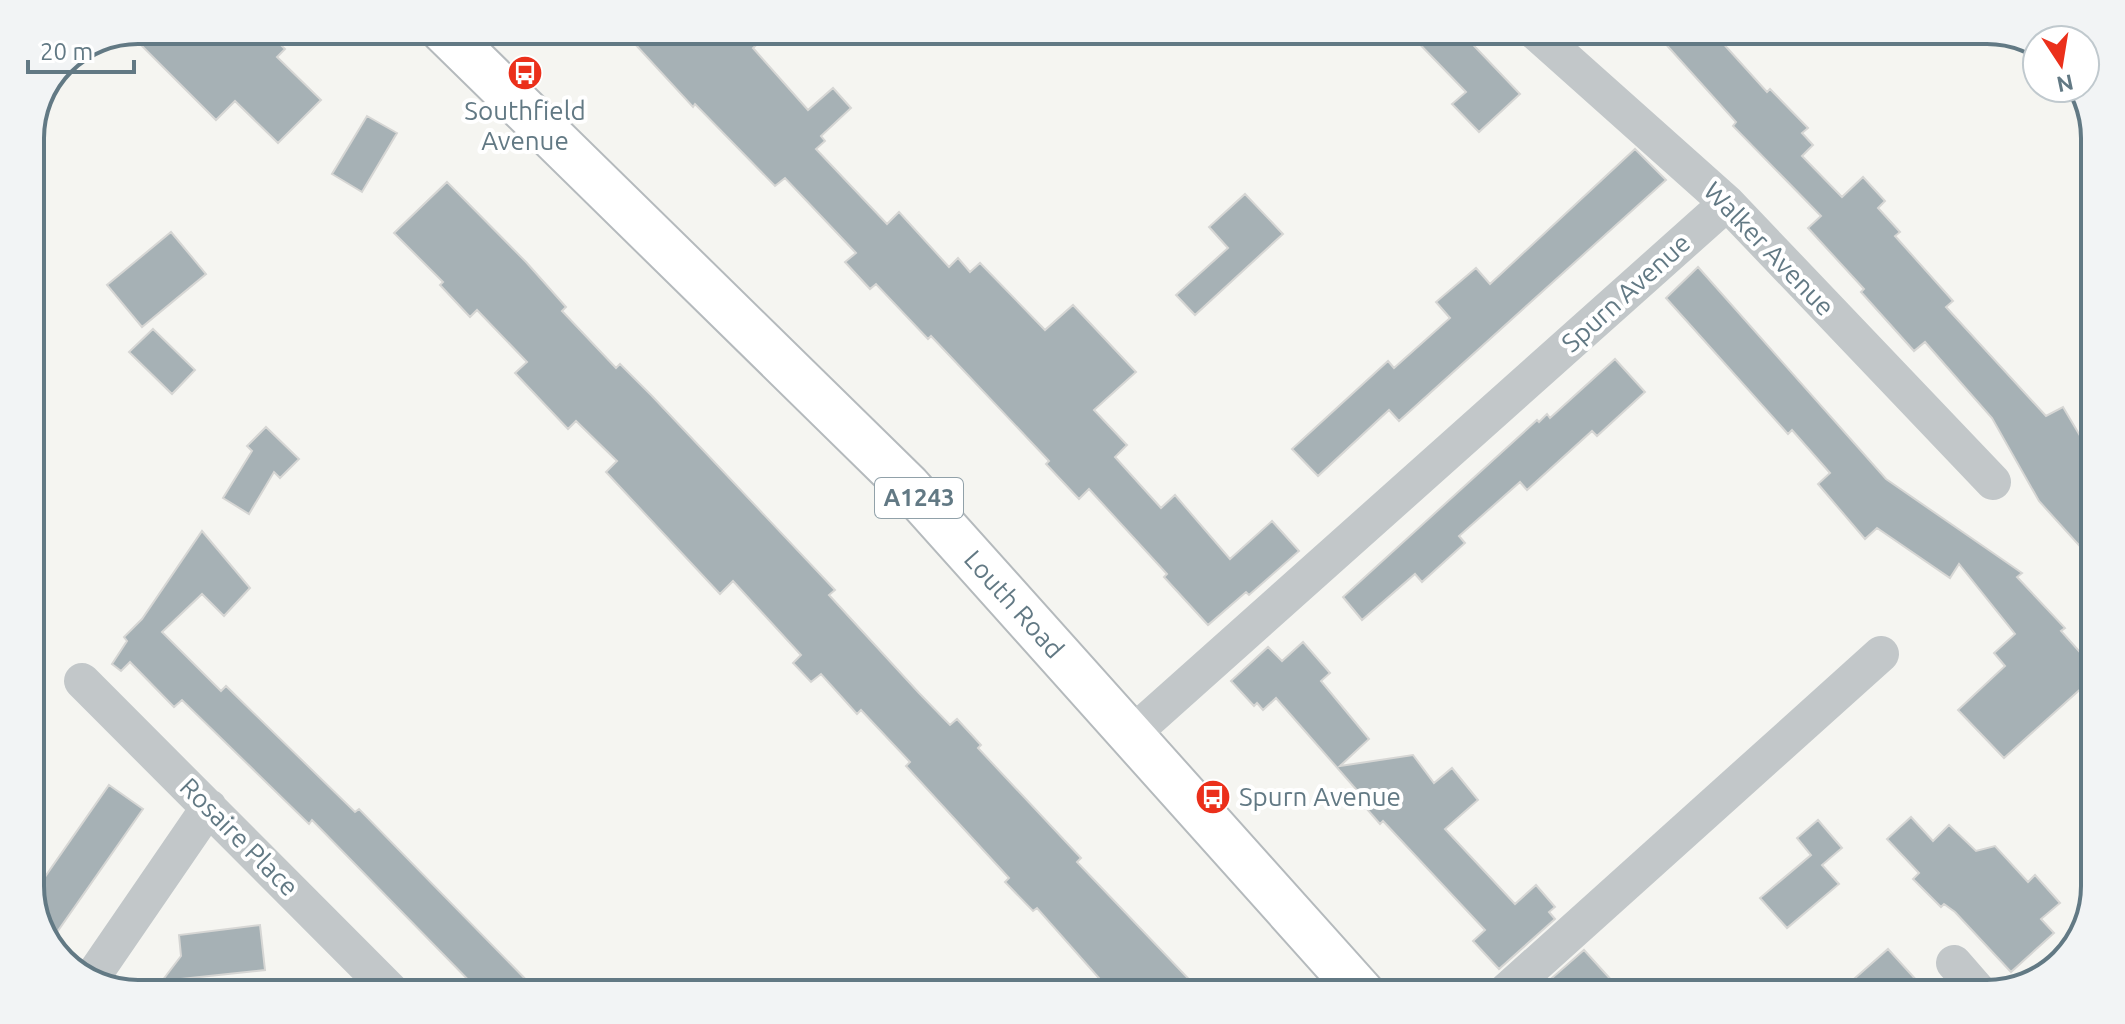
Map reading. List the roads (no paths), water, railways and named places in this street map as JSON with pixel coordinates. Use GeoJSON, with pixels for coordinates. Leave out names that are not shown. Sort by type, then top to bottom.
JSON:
{"type":"FeatureCollection","features":[{"type":"Feature","properties":{"kind":"main road","name":"Louth Road"},"geometry":{"type":"LineString","coordinates":[[457,44],[908,486],[1350,980]]}},
{"type":"Feature","properties":{"kind":"street","name":"Walker Avenue"},"geometry":{"type":"LineString","coordinates":[[1549,44],[1727,203],[1993,482]]}},
{"type":"Feature","properties":{"kind":"street","name":"Spurn Avenue"},"geometry":{"type":"LineString","coordinates":[[1131,735],[1727,203]]}},
{"type":"Feature","properties":{"kind":"street"},"geometry":{"type":"LineString","coordinates":[[1519,980],[1881,654]]}},
{"type":"Feature","properties":{"kind":"street","name":"Rosaire Place"},"geometry":{"type":"LineString","coordinates":[[82,681],[380,980]]}},
{"type":"Feature","properties":{"kind":"street"},"geometry":{"type":"LineString","coordinates":[[97,970],[209,807]]}},
{"type":"Feature","properties":{"kind":"street"},"geometry":{"type":"LineString","coordinates":[[1954,963],[1969,980]]}},
{"type":"Feature","properties":{"kind":"place","name":"Southfield Avenue"},"geometry":{"type":"Point","coordinates":[525,73]}},
{"type":"Feature","properties":{"kind":"place","name":"Spurn Avenue"},"geometry":{"type":"Point","coordinates":[1213,797]}}]}
